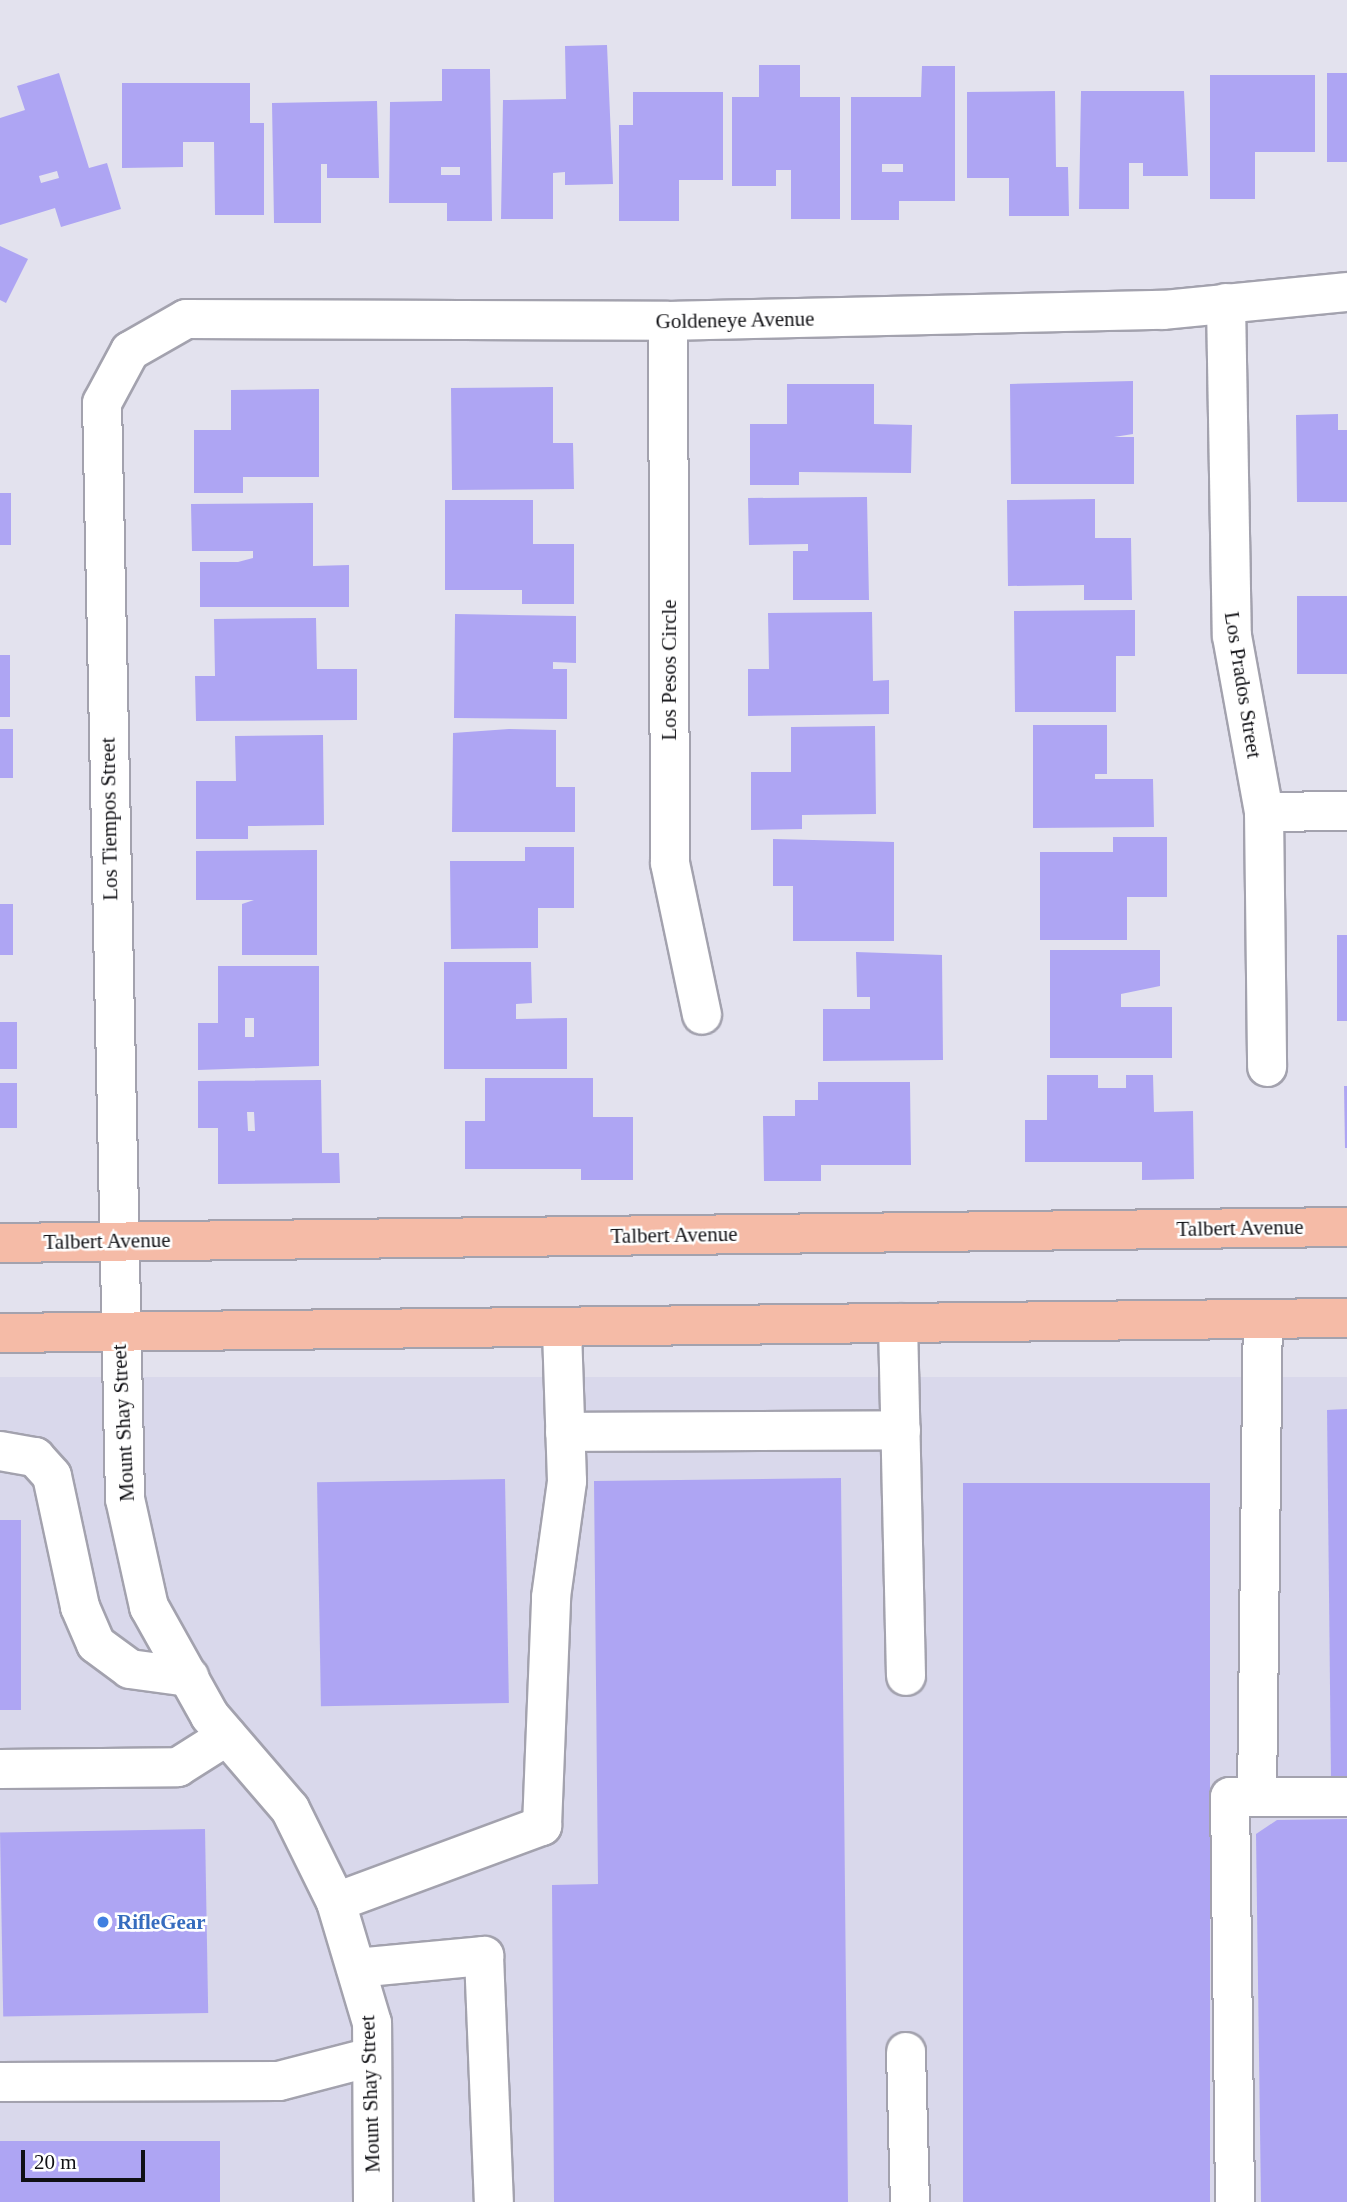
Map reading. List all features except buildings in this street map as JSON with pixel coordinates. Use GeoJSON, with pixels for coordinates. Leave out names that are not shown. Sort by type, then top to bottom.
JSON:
{"type":"FeatureCollection","features":[{"type":"Feature","properties":{"kind":"main road","name":"Talbert Avenue"},"geometry":{"type":"LineString","coordinates":[[0,1242],[1347,1227]]}},
{"type":"Feature","properties":{"kind":"main road"},"geometry":{"type":"LineString","coordinates":[[0,1333],[1347,1318]]}},
{"type":"Feature","properties":{"kind":"street","name":"Goldeneye Avenue"},"geometry":{"type":"LineString","coordinates":[[130,351],[186,319],[668,321],[1163,310],[1347,292]]}},
{"type":"Feature","properties":{"kind":"street","name":"Los Prados Street"},"geometry":{"type":"LineString","coordinates":[[1226,303],[1231,636],[1264,812],[1267,1067]]}},
{"type":"Feature","properties":{"kind":"street","name":"Los Pesos Circle"},"geometry":{"type":"LineString","coordinates":[[668,321],[670,863],[702,1015]]}},
{"type":"Feature","properties":{"kind":"street","name":"Los Tiempos Street"},"geometry":{"type":"LineString","coordinates":[[117,1294],[102,403],[130,351]]}},
{"type":"Feature","properties":{"kind":"street"},"geometry":{"type":"LineString","coordinates":[[1264,812],[1347,811]]}},
{"type":"Feature","properties":{"kind":"street","name":"Mount Shay Street"},"geometry":{"type":"LineString","coordinates":[[117,1294],[125,1499],[149,1607],[189,1677],[227,1735],[290,1810],[336,1902],[372,2023],[373,2202]]}},
{"type":"Feature","properties":{"kind":"street"},"geometry":{"type":"LineString","coordinates":[[1258,1797],[1263,1319]]}},
{"type":"Feature","properties":{"kind":"street"},"geometry":{"type":"LineString","coordinates":[[898,1323],[906,1676]]}},
{"type":"Feature","properties":{"kind":"street"},"geometry":{"type":"LineString","coordinates":[[336,1902],[542,1826],[565,1432],[562,1327]]}},
{"type":"Feature","properties":{"kind":"street"},"geometry":{"type":"LineString","coordinates":[[565,1432],[901,1430]]}},
{"type":"Feature","properties":{"kind":"street"},"geometry":{"type":"LineString","coordinates":[[0,1451],[35,1457],[52,1476],[80,1607],[96,1644],[130,1669],[189,1677]]}},
{"type":"Feature","properties":{"kind":"street"},"geometry":{"type":"LineString","coordinates":[[0,1769],[178,1767],[227,1735]]}},
{"type":"Feature","properties":{"kind":"street"},"geometry":{"type":"LineString","coordinates":[[1235,2202],[1230,1797],[1347,1797]]}},
{"type":"Feature","properties":{"kind":"street"},"geometry":{"type":"LineString","coordinates":[[356,1968],[484,1956],[494,2202]]}},
{"type":"Feature","properties":{"kind":"street"},"geometry":{"type":"LineString","coordinates":[[906,2052],[910,2202]]}},
{"type":"Feature","properties":{"kind":"street"},"geometry":{"type":"LineString","coordinates":[[0,2082],[279,2081],[372,2057]]}},
{"type":"Feature","properties":{"kind":"shaded area"},"geometry":{"type":"Polygon","coordinates":[[[0,1377],[1347,1377],[1347,2202],[0,2202],[0,1377]]]}},
{"type":"Feature","properties":{"kind":"place","name":"RifleGear"},"geometry":{"type":"Point","coordinates":[103,1922]}}]}
